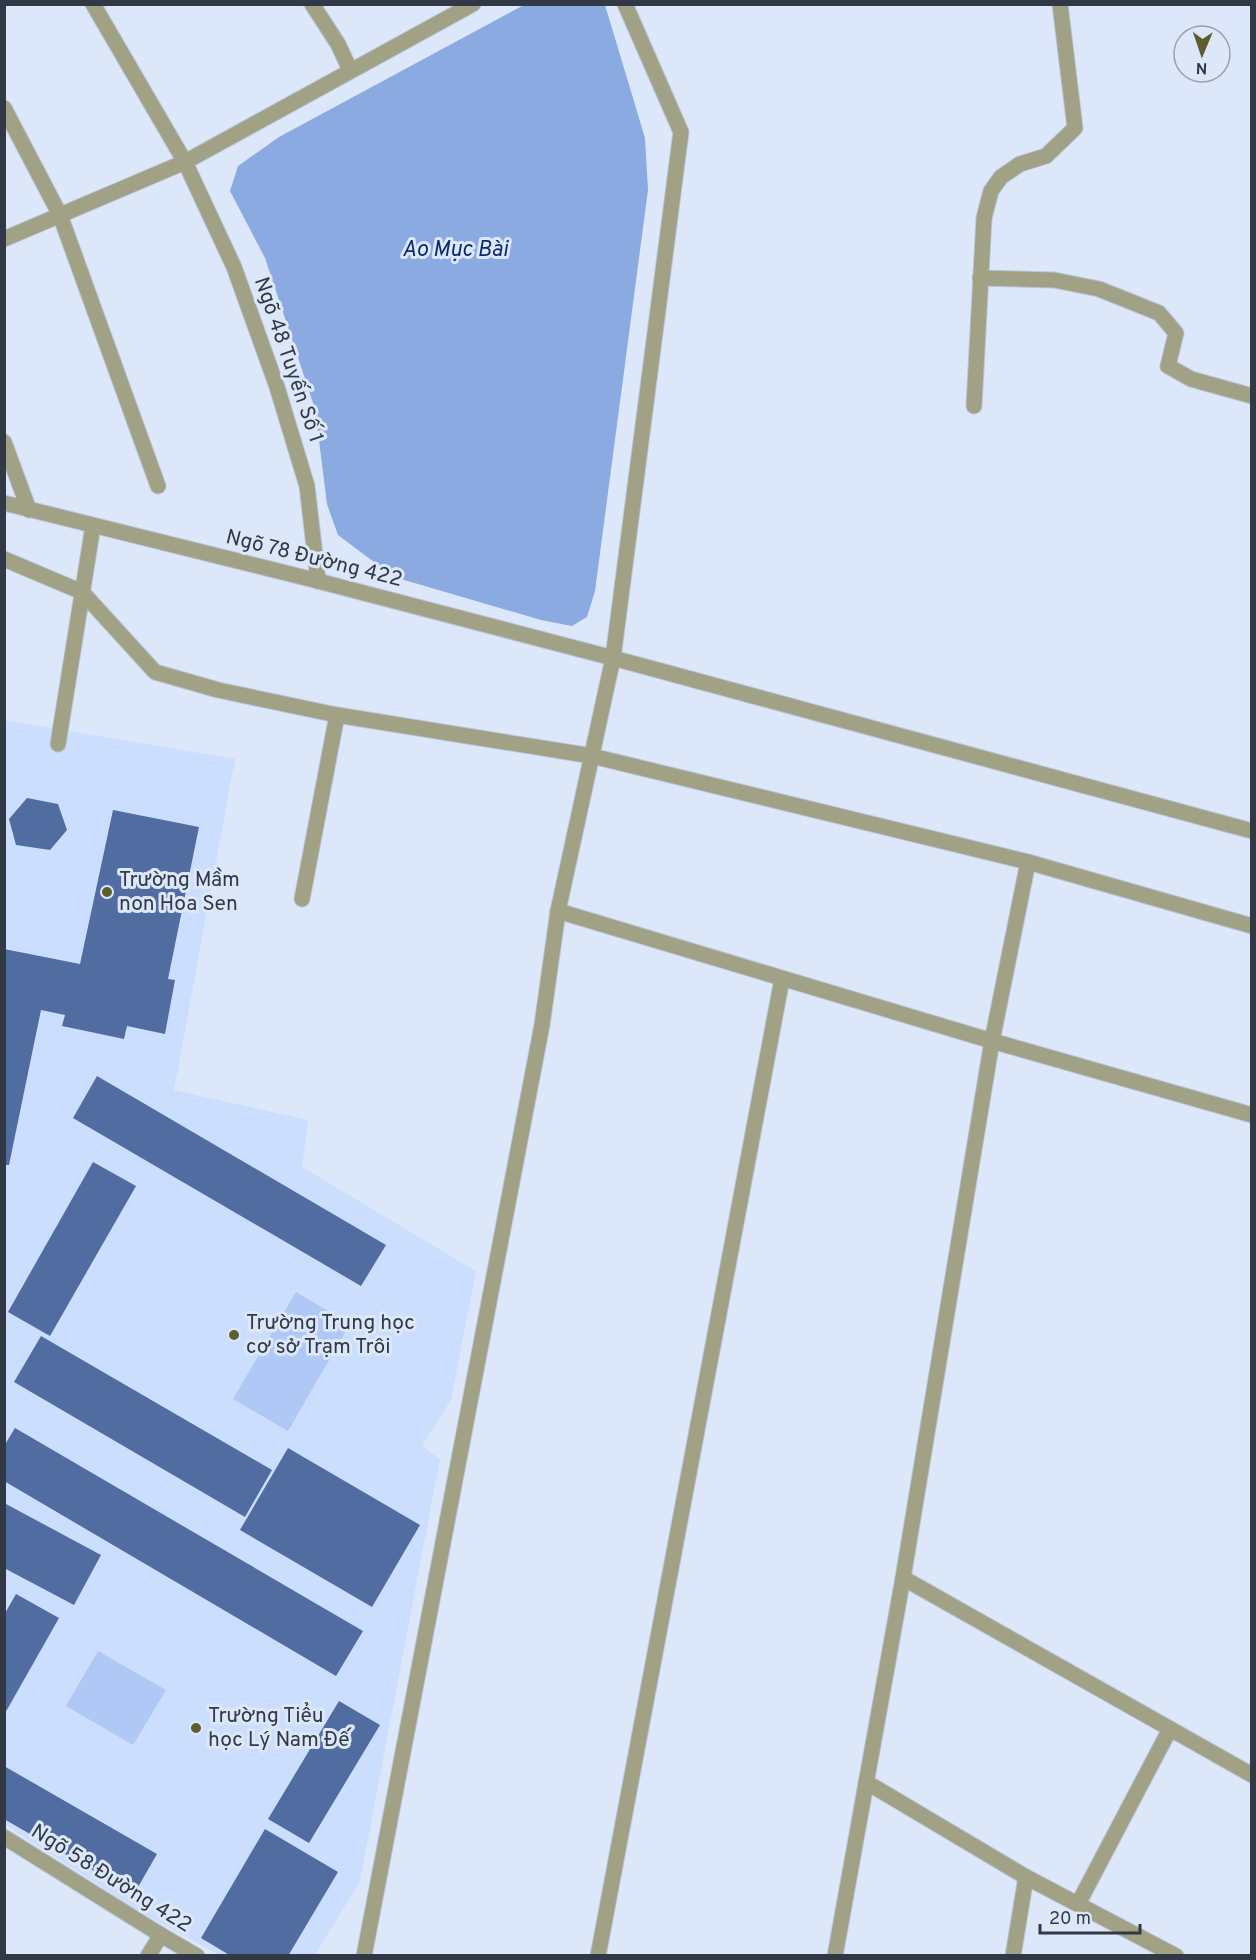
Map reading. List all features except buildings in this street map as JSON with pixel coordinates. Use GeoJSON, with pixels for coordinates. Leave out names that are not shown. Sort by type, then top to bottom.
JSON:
{"type":"FeatureCollection","features":[{"type":"Feature","properties":{"kind":"street","name":"Ngõ 48 Tuyến Số 1"},"geometry":{"type":"LineString","coordinates":[[93,4],[185,162],[234,267],[277,387],[307,486],[318,581]]}},
{"type":"Feature","properties":{"kind":"street"},"geometry":{"type":"LineString","coordinates":[[312,4],[338,44],[350,70]]}},
{"type":"Feature","properties":{"kind":"street"},"geometry":{"type":"LineString","coordinates":[[4,239],[185,162],[474,4]]}},
{"type":"Feature","properties":{"kind":"street"},"geometry":{"type":"LineString","coordinates":[[364,1956],[542,1025],[558,911],[613,658],[681,132],[625,4]]}},
{"type":"Feature","properties":{"kind":"street"},"geometry":{"type":"LineString","coordinates":[[974,406],[984,218],[991,191],[1001,177],[1020,164],[1046,156],[1075,128],[1060,4]]}},
{"type":"Feature","properties":{"kind":"street"},"geometry":{"type":"LineString","coordinates":[[4,108],[60,215],[158,486]]}},
{"type":"Feature","properties":{"kind":"street"},"geometry":{"type":"LineString","coordinates":[[980,278],[1054,280],[1099,289],[1159,314],[1176,333],[1168,366],[1191,380],[1251,396]]}},
{"type":"Feature","properties":{"kind":"street"},"geometry":{"type":"LineString","coordinates":[[4,442],[29,510]]}},
{"type":"Feature","properties":{"kind":"street","name":"Ngõ 78 Đường 422"},"geometry":{"type":"LineString","coordinates":[[4,503],[318,581],[613,658],[1251,831]]}},
{"type":"Feature","properties":{"kind":"street"},"geometry":{"type":"LineString","coordinates":[[58,744],[93,526]]}},
{"type":"Feature","properties":{"kind":"street"},"geometry":{"type":"LineString","coordinates":[[4,559],[82,592],[155,672],[218,690],[337,715],[592,756],[1028,862],[1251,926]]}},
{"type":"Feature","properties":{"kind":"street"},"geometry":{"type":"LineString","coordinates":[[302,899],[337,715]]}},
{"type":"Feature","properties":{"kind":"street"},"geometry":{"type":"LineString","coordinates":[[835,1956],[903,1578],[992,1041],[1028,862]]}},
{"type":"Feature","properties":{"kind":"street"},"geometry":{"type":"LineString","coordinates":[[558,911],[1251,1116]]}},
{"type":"Feature","properties":{"kind":"street"},"geometry":{"type":"LineString","coordinates":[[598,1956],[782,979]]}},
{"type":"Feature","properties":{"kind":"street"},"geometry":{"type":"LineString","coordinates":[[903,1578],[1251,1775]]}},
{"type":"Feature","properties":{"kind":"street"},"geometry":{"type":"LineString","coordinates":[[1078,1904],[1170,1729]]}},
{"type":"Feature","properties":{"kind":"street"},"geometry":{"type":"LineString","coordinates":[[866,1782],[1026,1877],[1176,1956]]}},
{"type":"Feature","properties":{"kind":"street","name":"Ngõ 58 Đường 422"},"geometry":{"type":"LineString","coordinates":[[4,1837],[197,1956]]}},
{"type":"Feature","properties":{"kind":"street"},"geometry":{"type":"LineString","coordinates":[[1013,1956],[1026,1877]]}},
{"type":"Feature","properties":{"kind":"street","name":"Ngõ 58 Đường 422"},"geometry":{"type":"LineString","coordinates":[[148,1956],[161,1935]]}},
{"type":"Feature","properties":{"kind":"shaded area"},"geometry":{"type":"Polygon","coordinates":[[[4,720],[235,759],[174,1090],[308,1120],[302,1167],[476,1271],[451,1400],[422,1446],[440,1459],[360,1881],[315,1955],[219,1955],[141,1912],[5,1825],[4,720]]]}},
{"type":"Feature","properties":{"kind":"shaded area"},"geometry":{"type":"Polygon","coordinates":[[[296,1292],[350,1324],[288,1431],[233,1399],[296,1292]]]}},
{"type":"Feature","properties":{"kind":"shaded area"},"geometry":{"type":"Polygon","coordinates":[[[98,1651],[166,1690],[133,1745],[66,1706],[98,1651]]]}},
{"type":"Feature","properties":{"kind":"water","name":"Ao Mục Bài"},"geometry":{"type":"Polygon","coordinates":[[[524,5],[605,5],[645,138],[648,190],[595,591],[587,617],[572,626],[541,620],[394,577],[338,535],[327,504],[315,409],[265,258],[230,191],[238,166],[279,137],[524,5]]]}},
{"type":"Feature","properties":{"kind":"place","name":"Trường Mầm non Hoa Sen"},"geometry":{"type":"Point","coordinates":[107,892]}},
{"type":"Feature","properties":{"kind":"place","name":"Trường Trung học cơ sở Trạm Trôi"},"geometry":{"type":"Point","coordinates":[234,1335]}},
{"type":"Feature","properties":{"kind":"place","name":"Trường Tiểu học Lý Nam Đế"},"geometry":{"type":"Point","coordinates":[196,1728]}}]}
